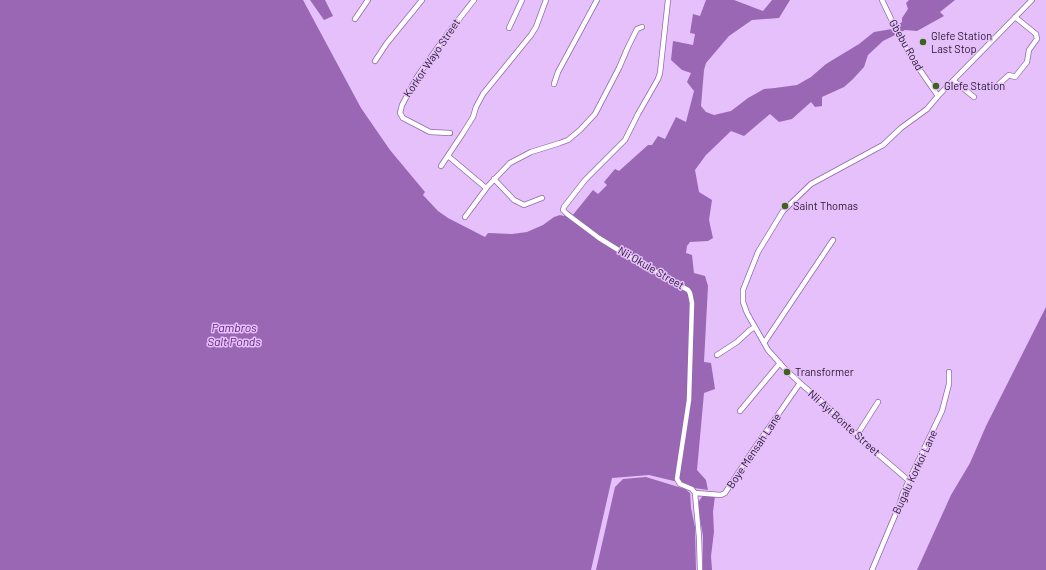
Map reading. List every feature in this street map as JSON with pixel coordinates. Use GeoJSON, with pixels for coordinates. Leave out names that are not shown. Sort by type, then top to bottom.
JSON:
{"type":"FeatureCollection","features":[{"type":"Feature","properties":{"kind":"street"},"geometry":{"type":"LineString","coordinates":[[355,19],[368,0]]}},
{"type":"Feature","properties":{"kind":"street"},"geometry":{"type":"LineString","coordinates":[[375,61],[387,43],[422,0]]}},
{"type":"Feature","properties":{"kind":"street","name":"Korkor Wayo Street"},"geometry":{"type":"LineString","coordinates":[[450,133],[430,132],[403,118],[400,113],[402,105],[421,71],[474,0]]}},
{"type":"Feature","properties":{"kind":"street"},"geometry":{"type":"LineString","coordinates":[[509,28],[522,0]]}},
{"type":"Feature","properties":{"kind":"street"},"geometry":{"type":"LineString","coordinates":[[441,166],[473,117],[476,107],[484,94],[531,35],[536,27],[546,0]]}},
{"type":"Feature","properties":{"kind":"street"},"geometry":{"type":"LineString","coordinates":[[554,84],[558,72],[597,0]]}},
{"type":"Feature","properties":{"kind":"street","name":"Nii Okule Street"},"geometry":{"type":"LineString","coordinates":[[668,0],[660,73],[658,79],[638,114],[626,140],[585,180],[563,210],[599,238],[688,290],[692,303],[689,400],[677,479],[680,484],[692,489],[695,493]]}},
{"type":"Feature","properties":{"kind":"street","name":"Gbebu Road"},"geometry":{"type":"LineString","coordinates":[[882,0],[913,60],[938,96]]}},
{"type":"Feature","properties":{"kind":"street","name":"Nii Ayi Bonte Street"},"geometry":{"type":"LineString","coordinates":[[908,480],[800,383],[768,350],[747,313],[743,302],[743,290],[758,252],[783,211],[811,184],[883,145],[901,128],[927,109],[1032,0]]}},
{"type":"Feature","properties":{"kind":"street"},"geometry":{"type":"LineString","coordinates":[[998,85],[1009,75],[1015,77],[1026,62],[1029,50],[1037,39],[1036,34],[1015,17]]}},
{"type":"Feature","properties":{"kind":"street"},"geometry":{"type":"LineString","coordinates":[[464,217],[486,188],[510,163],[531,152],[568,140],[595,114],[637,29],[642,27]]}},
{"type":"Feature","properties":{"kind":"street"},"geometry":{"type":"LineString","coordinates":[[954,81],[974,97]]}},
{"type":"Feature","properties":{"kind":"street"},"geometry":{"type":"LineString","coordinates":[[448,156],[486,188]]}},
{"type":"Feature","properties":{"kind":"street"},"geometry":{"type":"LineString","coordinates":[[494,179],[514,200],[524,205],[542,198]]}},
{"type":"Feature","properties":{"kind":"street"},"geometry":{"type":"LineString","coordinates":[[764,343],[833,240]]}},
{"type":"Feature","properties":{"kind":"street"},"geometry":{"type":"LineString","coordinates":[[717,355],[743,338],[755,327]]}},
{"type":"Feature","properties":{"kind":"street"},"geometry":{"type":"LineString","coordinates":[[740,411],[780,363]]}},
{"type":"Feature","properties":{"kind":"street","name":"Bugalu Korkoi Lane"},"geometry":{"type":"LineString","coordinates":[[872,570],[908,480],[942,411],[949,384],[949,372]]}},
{"type":"Feature","properties":{"kind":"street","name":"Boye Mensah Lane"},"geometry":{"type":"LineString","coordinates":[[695,493],[721,495],[725,493],[800,383]]}},
{"type":"Feature","properties":{"kind":"street"},"geometry":{"type":"LineString","coordinates":[[857,435],[878,402]]}},
{"type":"Feature","properties":{"kind":"street"},"geometry":{"type":"LineString","coordinates":[[695,493],[700,570]]}},
{"type":"Feature","properties":{"kind":"water","name":"Pambros Salt Ponds"},"geometry":{"type":"Polygon","coordinates":[[[0,0],[303,0],[361,108],[390,150],[425,192],[423,195],[438,211],[448,218],[485,237],[488,233],[512,234],[527,232],[543,225],[554,217],[560,215],[564,216],[567,212],[572,216],[593,190],[598,194],[607,185],[604,182],[615,169],[619,171],[648,145],[652,145],[658,136],[665,139],[676,117],[686,122],[694,91],[687,82],[691,73],[682,70],[671,60],[673,41],[693,45],[695,34],[690,33],[693,14],[700,16],[706,0],[734,0],[763,11],[772,0],[790,0],[779,18],[752,20],[729,36],[706,63],[701,106],[706,112],[714,115],[731,111],[748,98],[764,89],[797,85],[811,77],[826,64],[859,44],[874,32],[892,29],[902,22],[902,18],[908,9],[906,3],[909,0],[955,0],[940,12],[944,16],[917,31],[905,30],[883,41],[868,55],[864,67],[853,79],[844,87],[822,97],[822,106],[815,107],[811,102],[792,119],[779,122],[770,114],[744,136],[731,131],[706,155],[695,170],[699,192],[712,200],[709,220],[713,238],[708,241],[690,242],[687,246],[686,253],[692,255],[694,273],[705,276],[708,286],[704,362],[711,363],[715,389],[704,393],[697,470],[706,480],[708,490],[694,488],[678,482],[649,475],[612,478],[591,570],[0,570],[0,0]]]}},
{"type":"Feature","properties":{"kind":"water"},"geometry":{"type":"Polygon","coordinates":[[[310,0],[325,0],[333,16],[324,20],[310,0]]]}},
{"type":"Feature","properties":{"kind":"water"},"geometry":{"type":"Polygon","coordinates":[[[1046,307],[1046,570],[917,570],[951,495],[970,463],[986,426],[1046,307]]]}},
{"type":"Feature","properties":{"kind":"water"},"geometry":{"type":"Polygon","coordinates":[[[646,477],[685,489],[690,493],[695,527],[696,570],[596,570],[615,487],[623,479],[646,477]]]}},
{"type":"Feature","properties":{"kind":"water"},"geometry":{"type":"Polygon","coordinates":[[[704,494],[715,496],[713,512],[714,532],[711,556],[712,570],[703,570],[703,536],[699,513],[699,501],[704,494]]]}},
{"type":"Feature","properties":{"kind":"place","name":"Glefe Station Last Stop"},"geometry":{"type":"Point","coordinates":[923,42]}},
{"type":"Feature","properties":{"kind":"place","name":"Glefe Station"},"geometry":{"type":"Point","coordinates":[936,86]}},
{"type":"Feature","properties":{"kind":"place","name":"Saint Thomas"},"geometry":{"type":"Point","coordinates":[785,206]}},
{"type":"Feature","properties":{"kind":"place","name":"Transformer"},"geometry":{"type":"Point","coordinates":[787,372]}}]}
